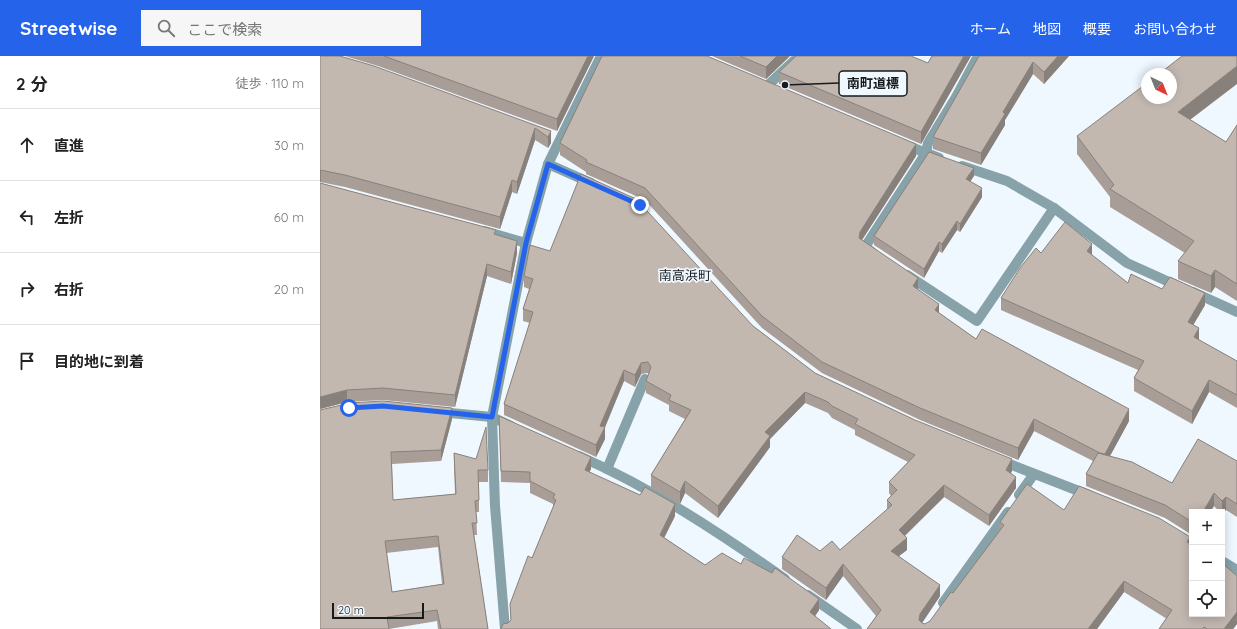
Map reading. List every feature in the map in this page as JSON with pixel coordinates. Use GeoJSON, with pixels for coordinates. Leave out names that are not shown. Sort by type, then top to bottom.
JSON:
{"type":"FeatureCollection","features":[{"type":"Feature","properties":{"kind":"street"},"geometry":{"type":"LineString","coordinates":[[505,629],[495,506],[492,417],[526,243],[555,138],[601,56]]}},
{"type":"Feature","properties":{"kind":"street"},"geometry":{"type":"LineString","coordinates":[[766,87],[798,56]]}},
{"type":"Feature","properties":{"kind":"street"},"geometry":{"type":"LineString","coordinates":[[878,256],[865,247],[926,153],[928,143],[956,97],[978,56]]}},
{"type":"Feature","properties":{"kind":"street"},"geometry":{"type":"LineString","coordinates":[[897,141],[926,153],[1007,181],[1054,208],[1127,263],[1237,312]]}},
{"type":"Feature","properties":{"kind":"street"},"geometry":{"type":"LineString","coordinates":[[548,164],[597,186]]}},
{"type":"Feature","properties":{"kind":"street"},"geometry":{"type":"LineString","coordinates":[[898,269],[977,321],[1054,208]]}},
{"type":"Feature","properties":{"kind":"street"},"geometry":{"type":"LineString","coordinates":[[473,228],[526,243]]}},
{"type":"Feature","properties":{"kind":"street"},"geometry":{"type":"LineString","coordinates":[[607,469],[645,379]]}},
{"type":"Feature","properties":{"kind":"street"},"geometry":{"type":"LineString","coordinates":[[430,411],[492,417],[521,430]]}},
{"type":"Feature","properties":{"kind":"street"},"geometry":{"type":"LineString","coordinates":[[571,453],[607,469],[728,539],[857,629]]}},
{"type":"Feature","properties":{"kind":"street"},"geometry":{"type":"LineString","coordinates":[[990,456],[1098,499]]}},
{"type":"Feature","properties":{"kind":"street"},"geometry":{"type":"LineString","coordinates":[[939,610],[1034,474]]}},
{"type":"Feature","properties":{"kind":"street"},"geometry":{"type":"LineString","coordinates":[[1225,563],[1237,570]]}},
{"type":"Feature","properties":{"kind":"building"},"geometry":{"type":"Polygon","coordinates":[[[320,56],[340,56],[374,66],[551,131],[548,137],[535,128],[517,182],[512,180],[500,217],[345,175],[320,170],[320,56]]]}},
{"type":"Feature","properties":{"kind":"building"},"geometry":{"type":"Polygon","coordinates":[[[384,56],[588,56],[557,119],[384,56]]]}},
{"type":"Feature","properties":{"kind":"building"},"geometry":{"type":"Polygon","coordinates":[[[602,56],[707,56],[916,144],[860,232],[859,238],[918,278],[913,286],[939,304],[935,310],[976,339],[982,329],[1129,409],[1105,454],[1100,453],[1034,419],[1018,448],[920,408],[822,362],[762,316],[645,188],[586,162],[587,160],[560,143],[602,56]]]}},
{"type":"Feature","properties":{"kind":"building"},"geometry":{"type":"Polygon","coordinates":[[[740,56],[777,56],[766,67],[740,56]]]}},
{"type":"Feature","properties":{"kind":"building"},"geometry":{"type":"Polygon","coordinates":[[[796,56],[911,56],[928,63],[932,56],[964,56],[921,132],[779,72],[796,56]]]}},
{"type":"Feature","properties":{"kind":"building"},"geometry":{"type":"Polygon","coordinates":[[[979,56],[1058,56],[1044,72],[1033,62],[1003,112],[1005,114],[981,153],[933,137],[979,56]]]}},
{"type":"Feature","properties":{"kind":"building"},"geometry":{"type":"Polygon","coordinates":[[[1182,56],[1237,56],[1237,66],[1178,112],[1226,142],[1237,125],[1237,284],[1215,270],[1211,276],[1178,261],[1194,241],[1110,189],[1114,185],[1077,136],[1141,88],[1141,104],[1177,104],[1177,68],[1167,68],[1182,56]]]}},
{"type":"Feature","properties":{"kind":"building"},"geometry":{"type":"Polygon","coordinates":[[[929,152],[974,168],[966,179],[982,188],[960,224],[957,221],[942,244],[939,242],[924,269],[874,236],[929,152]]]}},
{"type":"Feature","properties":{"kind":"building"},"geometry":{"type":"Polygon","coordinates":[[[581,174],[636,199],[753,326],[815,373],[915,420],[1012,459],[1006,470],[1016,477],[989,515],[944,485],[899,530],[907,538],[891,551],[940,585],[920,614],[919,620],[922,623],[925,624],[930,621],[951,592],[953,593],[1004,525],[1000,522],[1027,484],[1064,510],[1079,486],[1159,518],[1187,535],[1189,536],[1187,542],[1189,543],[1189,617],[1225,617],[1225,566],[1237,576],[1237,612],[1224,629],[1207,629],[1204,627],[1202,629],[1159,629],[1172,610],[1124,581],[1088,629],[867,629],[881,610],[843,564],[826,588],[782,557],[797,535],[820,551],[832,541],[840,550],[892,505],[887,500],[897,490],[889,482],[915,455],[855,424],[858,419],[832,406],[828,402],[805,392],[765,432],[770,436],[718,506],[685,481],[680,492],[651,475],[691,410],[669,400],[671,395],[646,381],[651,367],[648,362],[641,363],[635,375],[624,370],[600,426],[605,427],[596,445],[504,404],[533,312],[523,309],[533,279],[524,276],[530,245],[550,251],[581,174]]]}},
{"type":"Feature","properties":{"kind":"building"},"geometry":{"type":"Polygon","coordinates":[[[320,183],[496,230],[494,234],[517,241],[511,272],[487,264],[455,395],[383,388],[347,390],[320,397],[320,183]]]}},
{"type":"Feature","properties":{"kind":"building"},"geometry":{"type":"Polygon","coordinates":[[[1065,222],[1092,244],[1087,251],[1128,283],[1131,274],[1162,289],[1170,277],[1205,293],[1188,322],[1199,328],[1194,337],[1237,361],[1237,395],[1209,380],[1192,411],[1134,378],[1144,361],[1001,298],[1020,268],[1036,248],[1041,253],[1065,222]]]}},
{"type":"Feature","properties":{"kind":"building"},"geometry":{"type":"Polygon","coordinates":[[[383,401],[452,408],[441,450],[391,452],[393,500],[456,494],[454,453],[476,459],[486,427],[488,470],[478,470],[479,500],[475,501],[477,523],[472,523],[488,629],[441,629],[437,610],[387,617],[389,629],[320,629],[320,410],[350,403],[383,401]],[[438,536],[385,541],[392,592],[444,584],[438,536]]]}},
{"type":"Feature","properties":{"kind":"building"},"geometry":{"type":"Polygon","coordinates":[[[499,416],[591,457],[585,470],[640,495],[645,487],[675,504],[660,535],[705,565],[722,553],[741,564],[744,558],[772,573],[775,568],[819,599],[810,612],[831,629],[501,629],[503,624],[508,623],[511,620],[510,604],[528,556],[532,558],[556,500],[553,498],[555,494],[530,481],[530,472],[501,471],[499,416]]]}},
{"type":"Feature","properties":{"kind":"building"},"geometry":{"type":"Polygon","coordinates":[[[1198,439],[1237,461],[1237,504],[1226,497],[1222,501],[1214,493],[1205,509],[1189,509],[1189,520],[1165,505],[1086,474],[1098,453],[1132,462],[1172,483],[1198,439]]]}},
{"type":"Feature","properties":{"kind":"place","name":"南町道標"},"geometry":{"type":"Point","coordinates":[785,85]}},
{"type":"Feature","properties":{"kind":"district","name":"南高浜町"},"geometry":{"type":"Point","coordinates":[685,275]}},
{"type":"Feature","properties":{"kind":"route"},"geometry":{"type":"LineString","coordinates":[[349,408],[383,406],[492,417],[526,243],[548,164],[640,205]]}}]}
